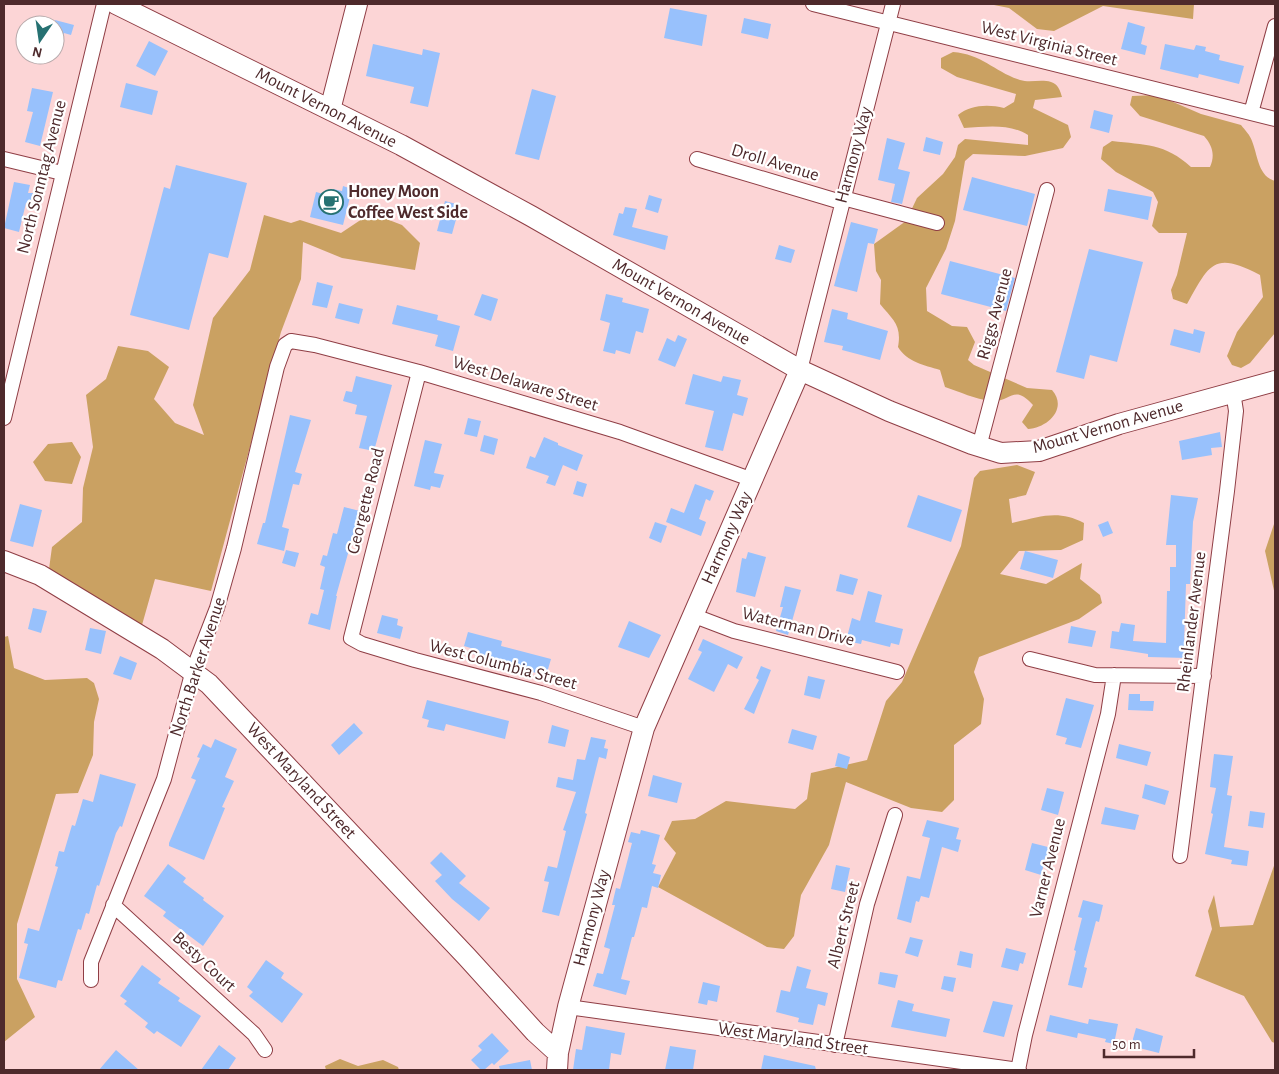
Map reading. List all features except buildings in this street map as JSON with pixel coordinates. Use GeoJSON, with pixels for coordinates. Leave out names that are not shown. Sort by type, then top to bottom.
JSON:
{"type":"FeatureCollection","features":[{"type":"Feature","properties":{"kind":"street","name":"North Sonntag Avenue"},"geometry":{"type":"LineString","coordinates":[[4,418],[104,4]]}},
{"type":"Feature","properties":{"kind":"street","name":"Mount Vernon Avenue"},"geometry":{"type":"LineString","coordinates":[[116,4],[330,110],[531,216],[800,370],[888,412],[953,438],[1001,452],[1039,450],[1119,424],[1275,381]]}},
{"type":"Feature","properties":{"kind":"street"},"geometry":{"type":"LineString","coordinates":[[330,110],[357,4]]}},
{"type":"Feature","properties":{"kind":"street","name":"West Virginia Street"},"geometry":{"type":"LineString","coordinates":[[813,4],[1275,120]]}},
{"type":"Feature","properties":{"kind":"street","name":"Harmony Way"},"geometry":{"type":"LineString","coordinates":[[558,1062],[568,1007],[644,728],[800,370],[893,4]]}},
{"type":"Feature","properties":{"kind":"street"},"geometry":{"type":"LineString","coordinates":[[1250,113],[1275,26]]}},
{"type":"Feature","properties":{"kind":"street"},"geometry":{"type":"LineString","coordinates":[[4,159],[62,173]]}},
{"type":"Feature","properties":{"kind":"street","name":"Droll Avenue"},"geometry":{"type":"LineString","coordinates":[[697,159],[842,200],[937,223]]}},
{"type":"Feature","properties":{"kind":"street","name":"Riggs Avenue"},"geometry":{"type":"LineString","coordinates":[[979,446],[1047,190]]}},
{"type":"Feature","properties":{"kind":"street","name":"West Delaware Street"},"geometry":{"type":"LineString","coordinates":[[284,346],[291,341],[296,341],[419,372],[620,432],[753,480]]}},
{"type":"Feature","properties":{"kind":"street","name":"North Barker Avenue"},"geometry":{"type":"LineString","coordinates":[[91,980],[92,962],[164,780],[193,670],[217,608],[234,548],[277,367],[284,346]]}},
{"type":"Feature","properties":{"kind":"street","name":"Georgette Road"},"geometry":{"type":"LineString","coordinates":[[352,639],[419,372]]}},
{"type":"Feature","properties":{"kind":"street","name":"Rheinlander Avenue"},"geometry":{"type":"LineString","coordinates":[[1180,856],[1236,411],[1233,392]]}},
{"type":"Feature","properties":{"kind":"street","name":"West Maryland Street"},"geometry":{"type":"LineString","coordinates":[[4,561],[40,575],[193,670],[231,705],[500,993],[558,1062]]}},
{"type":"Feature","properties":{"kind":"street","name":"Waterman Drive"},"geometry":{"type":"LineString","coordinates":[[692,615],[734,630],[897,672]]}},
{"type":"Feature","properties":{"kind":"street","name":"West Columbia Street"},"geometry":{"type":"LineString","coordinates":[[352,639],[415,660],[541,693],[644,728]]}},
{"type":"Feature","properties":{"kind":"street"},"geometry":{"type":"LineString","coordinates":[[1030,659],[1095,675],[1204,676]]}},
{"type":"Feature","properties":{"kind":"street","name":"Varner Avenue"},"geometry":{"type":"LineString","coordinates":[[1019,1070],[1040,978],[1108,714],[1114,675]]}},
{"type":"Feature","properties":{"kind":"street","name":"Albert Street"},"geometry":{"type":"LineString","coordinates":[[835,1045],[867,904],[895,815]]}},
{"type":"Feature","properties":{"kind":"street","name":"Besty Court"},"geometry":{"type":"LineString","coordinates":[[113,905],[254,1034],[265,1050]]}},
{"type":"Feature","properties":{"kind":"street","name":"West Maryland Street"},"geometry":{"type":"LineString","coordinates":[[568,1007],[1019,1070]]}},
{"type":"Feature","properties":{"kind":"shaded area"},"geometry":{"type":"Polygon","coordinates":[[[989,4],[1194,4],[1193,19],[1103,6],[1054,31],[1037,29],[1009,8],[989,4]]]}},
{"type":"Feature","properties":{"kind":"shaded area"},"geometry":{"type":"Polygon","coordinates":[[[953,52],[972,56],[1020,80],[1047,81],[1055,84],[1062,97],[1035,100],[1033,108],[1068,125],[1071,137],[1063,148],[1025,156],[973,154],[965,161],[955,221],[946,249],[926,288],[927,311],[952,326],[967,327],[975,342],[968,360],[974,365],[1027,388],[1052,390],[1058,404],[1057,410],[1049,421],[1035,428],[1028,429],[1022,422],[1033,405],[1021,395],[998,401],[979,399],[945,387],[940,370],[911,360],[906,356],[898,347],[899,333],[895,323],[880,304],[881,280],[876,271],[874,244],[906,221],[917,198],[943,174],[955,157],[958,145],[965,139],[1028,145],[1028,135],[1021,131],[1005,127],[964,128],[958,115],[968,109],[980,106],[1004,108],[1014,102],[1016,94],[957,77],[941,68],[941,58],[953,52]]]}},
{"type":"Feature","properties":{"kind":"shaded area"},"geometry":{"type":"Polygon","coordinates":[[[1157,95],[1201,114],[1241,125],[1251,139],[1259,165],[1265,175],[1275,181],[1275,333],[1250,363],[1241,368],[1232,365],[1227,356],[1237,332],[1263,297],[1260,275],[1232,264],[1223,263],[1215,265],[1208,270],[1187,304],[1173,299],[1171,290],[1177,275],[1187,233],[1159,233],[1152,226],[1158,202],[1153,192],[1116,172],[1101,159],[1103,147],[1112,141],[1154,146],[1172,153],[1191,167],[1210,167],[1212,151],[1204,136],[1140,116],[1130,105],[1132,96],[1157,95]]]}},
{"type":"Feature","properties":{"kind":"shaded area"},"geometry":{"type":"Polygon","coordinates":[[[371,213],[402,225],[420,243],[415,270],[342,258],[303,242],[301,279],[281,332],[211,591],[155,579],[142,625],[49,569],[52,547],[82,522],[83,488],[93,447],[86,395],[106,379],[118,346],[148,351],[169,367],[154,399],[175,423],[204,435],[193,405],[213,318],[250,270],[264,215],[291,223],[300,220],[341,233],[371,213]]]}},
{"type":"Feature","properties":{"kind":"shaded area"},"geometry":{"type":"Polygon","coordinates":[[[72,442],[81,457],[72,484],[45,481],[33,462],[48,444],[72,442]]]}},
{"type":"Feature","properties":{"kind":"shaded area"},"geometry":{"type":"Polygon","coordinates":[[[1017,465],[1035,472],[1026,495],[1009,499],[1012,523],[1040,517],[1066,516],[1084,523],[1083,540],[1061,550],[1019,551],[1000,574],[1046,584],[1082,563],[1080,579],[1100,595],[1102,603],[1079,619],[979,657],[974,672],[984,699],[981,724],[954,745],[954,800],[942,812],[911,808],[846,782],[829,845],[801,895],[794,936],[784,949],[767,947],[658,887],[676,853],[664,839],[672,821],[695,819],[726,801],[795,809],[807,799],[811,773],[867,760],[886,701],[902,682],[961,546],[974,478],[980,471],[1017,465]]]}},
{"type":"Feature","properties":{"kind":"shaded area"},"geometry":{"type":"Polygon","coordinates":[[[1275,521],[1275,595],[1265,551],[1275,521]]]}},
{"type":"Feature","properties":{"kind":"shaded area"},"geometry":{"type":"Polygon","coordinates":[[[8,636],[14,668],[45,680],[87,678],[94,683],[99,699],[94,722],[93,755],[78,793],[56,794],[17,924],[17,979],[35,1017],[4,1042],[4,637],[8,636]]]}},
{"type":"Feature","properties":{"kind":"shaded area"},"geometry":{"type":"Polygon","coordinates":[[[1275,863],[1275,1043],[1272,1042],[1244,996],[1195,976],[1212,929],[1208,911],[1214,895],[1220,927],[1253,925],[1275,863]]]}},
{"type":"Feature","properties":{"kind":"shaded area"},"geometry":{"type":"Polygon","coordinates":[[[340,1059],[358,1066],[383,1060],[398,1067],[399,1070],[326,1070],[325,1066],[340,1059]]]}},
{"type":"Feature","properties":{"kind":"place","name":"Honey Moon Coffee West Side"},"geometry":{"type":"Point","coordinates":[331,202]}}]}
